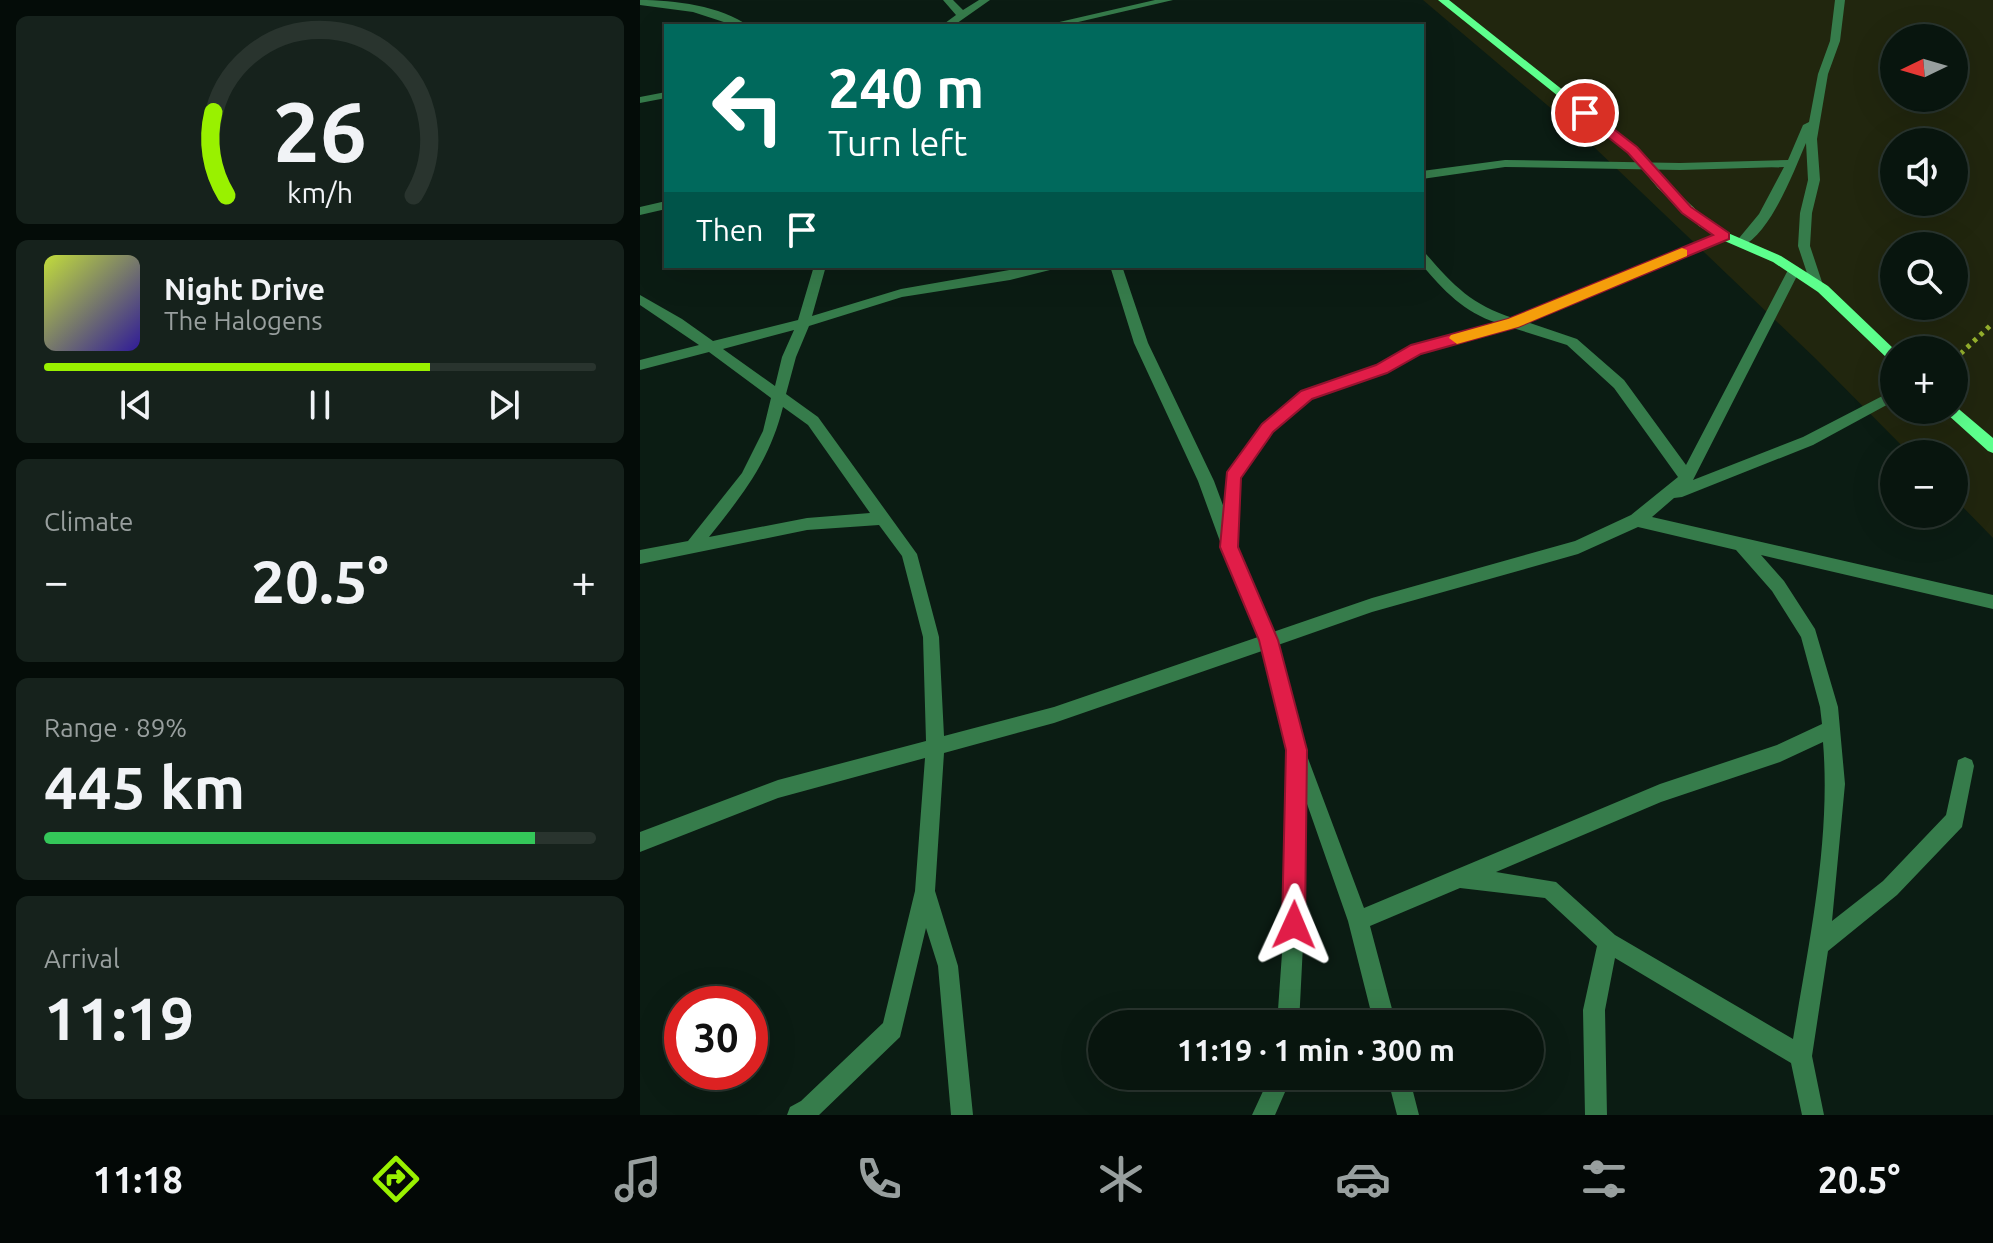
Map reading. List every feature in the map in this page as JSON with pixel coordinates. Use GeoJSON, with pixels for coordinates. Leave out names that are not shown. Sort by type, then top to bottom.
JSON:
{"type":"FeatureCollection","features":[{"type":"Feature","properties":{"kind":"main road"},"geometry":{"type":"LineString","coordinates":[[1443,0],[1632,150],[1686,210],[1724,236],[1777,259],[1817,285],[1880,344]]}},
{"type":"Feature","properties":{"kind":"main road"},"geometry":{"type":"LineString","coordinates":[[1968,424],[1993,447]]}},
{"type":"Feature","properties":{"kind":"street"},"geometry":{"type":"LineString","coordinates":[[948,0],[962,15]]}},
{"type":"Feature","properties":{"kind":"street"},"geometry":{"type":"LineString","coordinates":[[949,24],[985,0]]}},
{"type":"Feature","properties":{"kind":"street"},"geometry":{"type":"LineString","coordinates":[[1056,24],[1168,0]]}},
{"type":"Feature","properties":{"kind":"street"},"geometry":{"type":"LineString","coordinates":[[1817,285],[1804,246],[1806,213],[1814,180],[1811,139],[1823,74],[1835,41],[1840,0]]}},
{"type":"Feature","properties":{"kind":"street"},"geometry":{"type":"LineString","coordinates":[[640,2],[702,10],[739,24]]}},
{"type":"Feature","properties":{"kind":"street"},"geometry":{"type":"LineString","coordinates":[[640,100],[664,95]]}},
{"type":"Feature","properties":{"kind":"street"},"geometry":{"type":"LineString","coordinates":[[1741,243],[1761,225],[1783,187],[1816,105]]}},
{"type":"Feature","properties":{"kind":"street"},"geometry":{"type":"LineString","coordinates":[[1424,175],[1477,164],[1523,162],[1646,166],[1791,163]]}},
{"type":"Feature","properties":{"kind":"street"},"geometry":{"type":"LineString","coordinates":[[640,211],[664,205]]}},
{"type":"Feature","properties":{"kind":"street"},"geometry":{"type":"LineString","coordinates":[[1229,547],[1233,477],[1268,428],[1306,395],[1381,369],[1416,349],[1513,323],[1724,236]]}},
{"type":"Feature","properties":{"kind":"street"},"geometry":{"type":"LineString","coordinates":[[1424,259],[1452,292],[1489,315],[1572,342],[1619,384],[1687,478]]}},
{"type":"Feature","properties":{"kind":"street"},"geometry":{"type":"LineString","coordinates":[[694,544],[748,477],[770,431],[789,357],[804,323],[819,268]]}},
{"type":"Feature","properties":{"kind":"street"},"geometry":{"type":"LineString","coordinates":[[640,365],[804,323],[901,293],[1042,268]]}},
{"type":"Feature","properties":{"kind":"street"},"geometry":{"type":"LineString","coordinates":[[1117,268],[1141,343],[1206,481],[1229,547],[1268,640],[1297,750],[1358,921],[1381,1010]]}},
{"type":"Feature","properties":{"kind":"street"},"geometry":{"type":"LineString","coordinates":[[640,842],[778,789],[1054,715],[1372,605],[1578,547],[1637,520],[1687,478],[1794,270]]}},
{"type":"Feature","properties":{"kind":"street"},"geometry":{"type":"LineString","coordinates":[[640,299],[711,346],[813,421],[909,554],[931,637],[935,749],[925,891],[892,1029],[809,1109],[798,1115]]}},
{"type":"Feature","properties":{"kind":"street"},"geometry":{"type":"LineString","coordinates":[[1664,498],[1808,441],[1880,402]]}},
{"type":"Feature","properties":{"kind":"street"},"geometry":{"type":"LineString","coordinates":[[640,557],[807,524],[883,518]]}},
{"type":"Feature","properties":{"kind":"street"},"geometry":{"type":"LineString","coordinates":[[1637,520],[1993,602]]}},
{"type":"Feature","properties":{"kind":"street"},"geometry":{"type":"LineString","coordinates":[[1742,545],[1778,586],[1809,634],[1829,707],[1836,784],[1818,946],[1801,1056],[1813,1115]]}},
{"type":"Feature","properties":{"kind":"street"},"geometry":{"type":"LineString","coordinates":[[1358,921],[1660,793],[1780,753],[1830,729]]}},
{"type":"Feature","properties":{"kind":"street"},"geometry":{"type":"LineString","coordinates":[[1289,1010],[1294,925],[1297,750]]}},
{"type":"Feature","properties":{"kind":"street"},"geometry":{"type":"LineString","coordinates":[[1818,946],[1890,888],[1955,820],[1965,766]]}},
{"type":"Feature","properties":{"kind":"street"},"geometry":{"type":"LineString","coordinates":[[1459,878],[1549,889],[1608,942],[1801,1056]]}},
{"type":"Feature","properties":{"kind":"street"},"geometry":{"type":"LineString","coordinates":[[925,891],[948,966],[962,1115]]}},
{"type":"Feature","properties":{"kind":"street"},"geometry":{"type":"LineString","coordinates":[[1596,1115],[1594,1010],[1608,942]]}},
{"type":"Feature","properties":{"kind":"street"},"geometry":{"type":"LineString","coordinates":[[1263,1115],[1275,1090]]}},
{"type":"Feature","properties":{"kind":"street"},"geometry":{"type":"LineString","coordinates":[[1402,1090],[1408,1115]]}},
{"type":"Feature","properties":{"kind":"path"},"geometry":{"type":"LineString","coordinates":[[1968,347],[1993,323]]}},
{"type":"Feature","properties":{"kind":"green space"},"geometry":{"type":"Polygon","coordinates":[[[1423,0],[1993,0],[1993,538],[1968,512],[1968,440],[1896,440],[1880,424],[1968,424],[1968,336],[1880,336],[1880,424],[1573,127],[1423,0]]]}},
{"type":"Feature","properties":{"kind":"slow traffic"},"geometry":{"type":"LineString","coordinates":[[1457,338],[1513,323],[1682,253]]}},
{"type":"Feature","properties":{"kind":"route"},"geometry":{"type":"LineString","coordinates":[[1294,925],[1297,750],[1268,640],[1229,547],[1233,477],[1268,428],[1306,395],[1381,369],[1416,349],[1513,323],[1623,275],[1724,236],[1686,210],[1632,150],[1585,113]]}}]}
